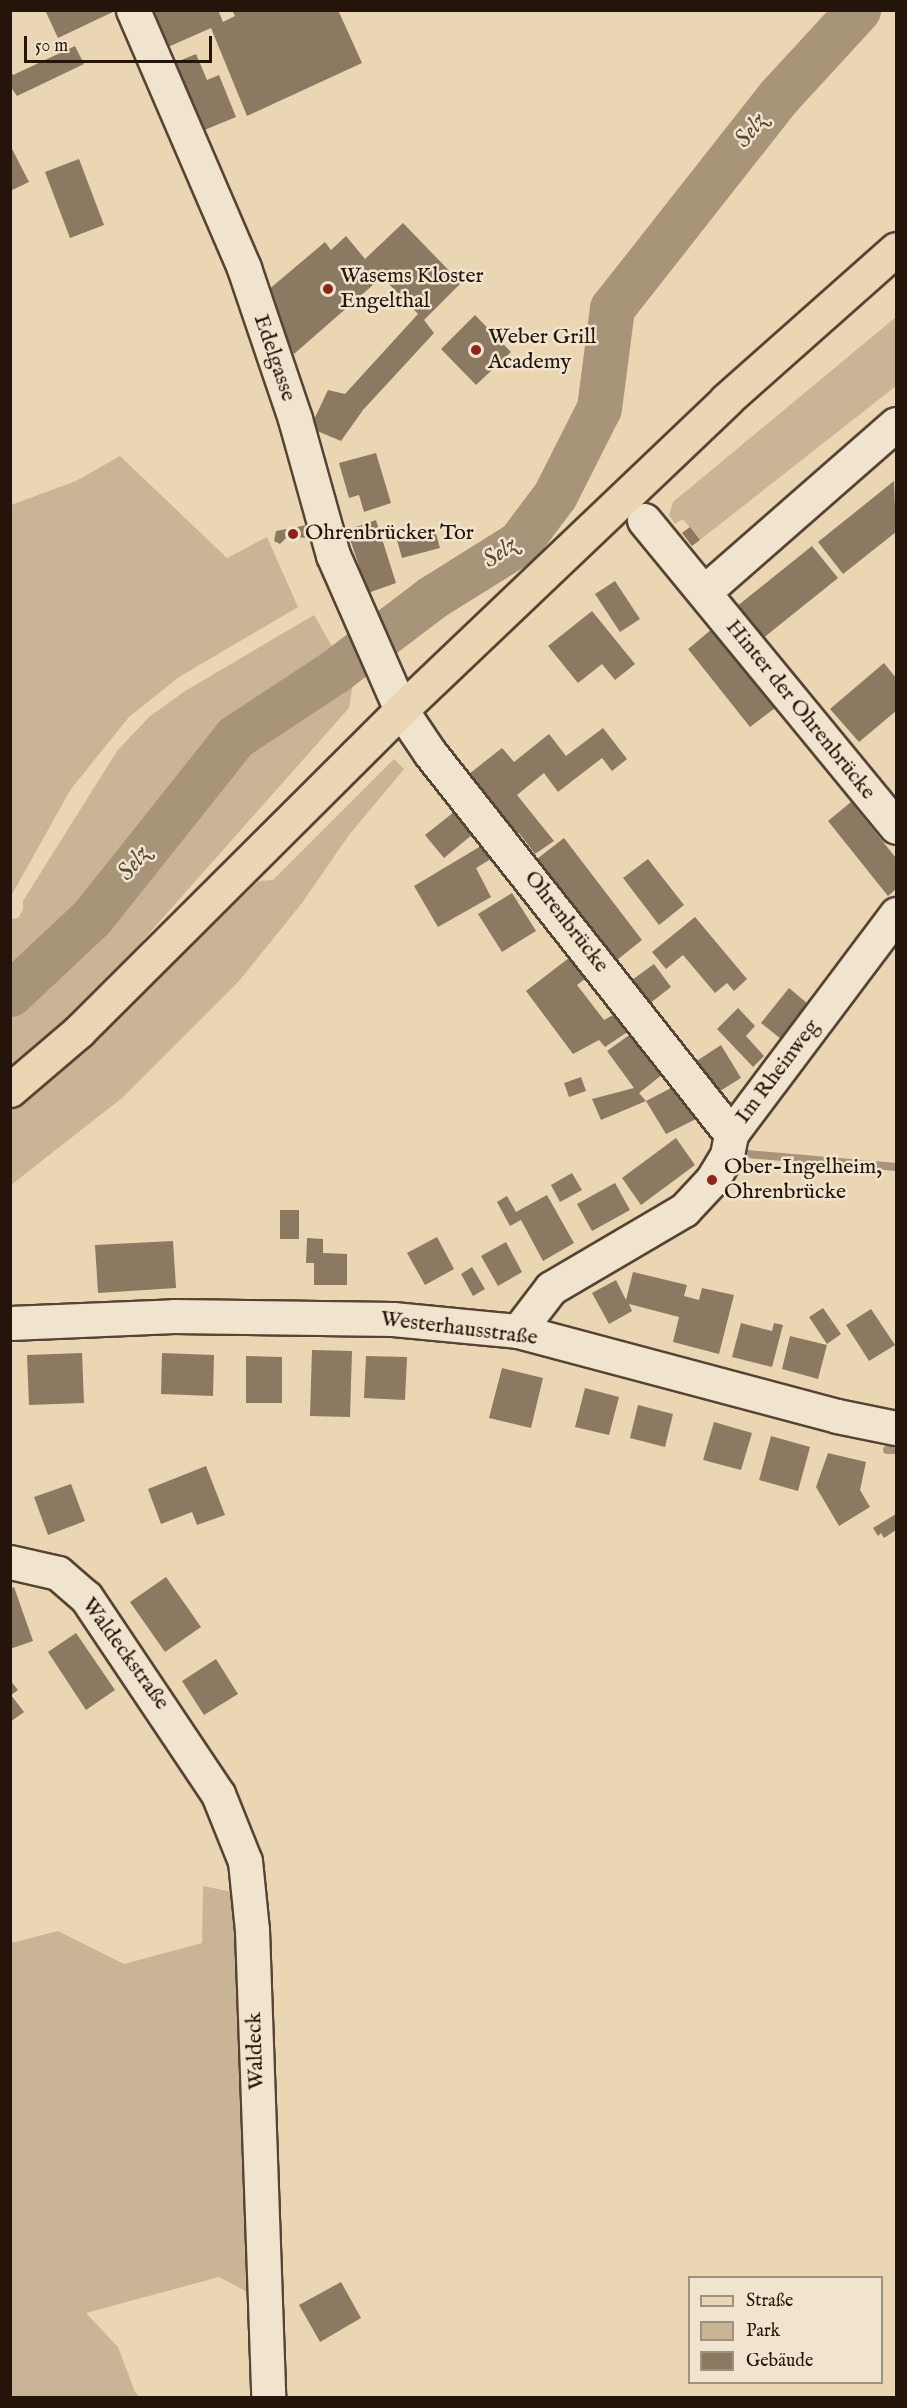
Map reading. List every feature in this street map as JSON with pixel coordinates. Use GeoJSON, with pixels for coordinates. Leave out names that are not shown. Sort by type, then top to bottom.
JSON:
{"type":"FeatureCollection","features":[{"type":"Feature","properties":{"kind":"main road"},"geometry":{"type":"LineString","coordinates":[[10,1090],[79,1032],[401,710],[726,400],[897,249]]}},
{"type":"Feature","properties":{"kind":"street","name":"Edelgasse"},"geometry":{"type":"LineString","coordinates":[[133,10],[244,268],[350,601],[401,710]]}},
{"type":"Feature","properties":{"kind":"street"},"geometry":{"type":"LineString","coordinates":[[704,592],[896,424]]}},
{"type":"Feature","properties":{"kind":"street","name":"Hinter der Ohrenbrücke"},"geometry":{"type":"LineString","coordinates":[[644,520],[897,827]]}},
{"type":"Feature","properties":{"kind":"street","name":"Ohrenbrücke"},"geometry":{"type":"LineString","coordinates":[[401,710],[430,753],[731,1134]]}},
{"type":"Feature","properties":{"kind":"street","name":"Im Rheinweg"},"geometry":{"type":"LineString","coordinates":[[518,1331],[551,1288],[684,1210],[712,1180],[727,1155],[731,1134],[897,914]]}},
{"type":"Feature","properties":{"kind":"street","name":"Westerhausstraße"},"geometry":{"type":"LineString","coordinates":[[10,1323],[185,1316],[393,1319],[518,1331],[837,1416],[897,1428]]}},
{"type":"Feature","properties":{"kind":"street","name":"Waldeckstraße"},"geometry":{"type":"LineString","coordinates":[[10,1562],[58,1572],[86,1597],[174,1722]]}},
{"type":"Feature","properties":{"kind":"street","name":"Waldeck"},"geometry":{"type":"LineString","coordinates":[[174,1722],[218,1794],[245,1861],[252,1930],[268,2397]]}},
{"type":"Feature","properties":{"kind":"green space"},"geometry":{"type":"Polygon","coordinates":[[[896,317],[896,386],[700,540],[683,519],[675,524],[669,515],[673,502],[896,317]]]}},
{"type":"Feature","properties":{"kind":"green space"},"geometry":{"type":"Polygon","coordinates":[[[120,456],[227,558],[267,537],[298,607],[179,677],[129,717],[71,789],[11,896],[11,505],[76,481],[120,456]]]}},
{"type":"Feature","properties":{"kind":"green space"},"geometry":{"type":"Polygon","coordinates":[[[314,615],[353,683],[349,708],[82,1009],[11,1067],[11,919],[18,918],[23,910],[23,901],[117,751],[149,717],[185,691],[314,615]]]}},
{"type":"Feature","properties":{"kind":"green space"},"geometry":{"type":"Polygon","coordinates":[[[394,759],[404,769],[349,835],[302,903],[239,981],[122,1098],[11,1185],[11,1111],[84,1048],[259,881],[273,880],[394,759]]]}},
{"type":"Feature","properties":{"kind":"green space"},"geometry":{"type":"Polygon","coordinates":[[[203,1886],[233,1892],[257,2297],[219,2277],[86,2313],[118,2347],[135,2392],[140,2397],[11,2397],[11,1943],[58,1931],[124,1964],[202,1943],[203,1886]]]}},
{"type":"Feature","properties":{"kind":"building"},"geometry":{"type":"Polygon","coordinates":[[[45,10],[117,10],[58,38],[45,10]]]}},
{"type":"Feature","properties":{"kind":"building"},"geometry":{"type":"Polygon","coordinates":[[[154,10],[218,10],[223,22],[235,16],[232,10],[338,10],[362,63],[247,116],[211,28],[168,47],[154,10]]]}},
{"type":"Feature","properties":{"kind":"building"},"geometry":{"type":"Polygon","coordinates":[[[75,46],[84,64],[17,96],[10,86],[10,69],[13,75],[75,46]]]}},
{"type":"Feature","properties":{"kind":"building"},"geometry":{"type":"Polygon","coordinates":[[[196,54],[207,80],[219,75],[236,117],[202,131],[174,63],[196,54]]]}},
{"type":"Feature","properties":{"kind":"building"},"geometry":{"type":"Polygon","coordinates":[[[10,145],[29,182],[10,191],[10,145]]]}},
{"type":"Feature","properties":{"kind":"building"},"geometry":{"type":"Polygon","coordinates":[[[79,159],[104,225],[70,238],[45,172],[79,159]]]}},
{"type":"Feature","properties":{"kind":"building"},"geometry":{"type":"Polygon","coordinates":[[[403,223],[461,283],[424,320],[434,333],[363,410],[341,441],[310,428],[328,390],[345,394],[418,314],[382,277],[294,354],[267,291],[325,242],[331,250],[346,236],[365,259],[403,223]]]}},
{"type":"Feature","properties":{"kind":"building","name":"Weber Grill Academy"},"geometry":{"type":"Polygon","coordinates":[[[475,315],[511,352],[476,385],[441,349],[475,315]]]}},
{"type":"Feature","properties":{"kind":"building"},"geometry":{"type":"Polygon","coordinates":[[[376,453],[391,503],[364,512],[359,495],[349,498],[339,463],[376,453]]]}},
{"type":"Feature","properties":{"kind":"building"},"geometry":{"type":"Polygon","coordinates":[[[894,481],[896,532],[843,574],[818,542],[894,481]]]}},
{"type":"Feature","properties":{"kind":"building"},"geometry":{"type":"Polygon","coordinates":[[[376,520],[396,583],[368,593],[347,530],[376,520]]]}},
{"type":"Feature","properties":{"kind":"building","name":"Ohrenbrücker Tor"},"geometry":{"type":"Polygon","coordinates":[[[310,526],[311,538],[287,537],[280,544],[274,541],[276,531],[310,526]]]}},
{"type":"Feature","properties":{"kind":"building"},"geometry":{"type":"Polygon","coordinates":[[[690,527],[700,540],[692,546],[682,533],[690,527]]]}},
{"type":"Feature","properties":{"kind":"building"},"geometry":{"type":"Polygon","coordinates":[[[435,530],[440,548],[402,558],[397,540],[435,530]]]}},
{"type":"Feature","properties":{"kind":"building"},"geometry":{"type":"Polygon","coordinates":[[[812,546],[838,578],[762,639],[736,607],[812,546]]]}},
{"type":"Feature","properties":{"kind":"building"},"geometry":{"type":"Polygon","coordinates":[[[615,581],[640,619],[620,632],[595,594],[615,581]]]}},
{"type":"Feature","properties":{"kind":"building"},"geometry":{"type":"Polygon","coordinates":[[[592,611],[635,664],[615,680],[602,664],[578,683],[548,646],[592,611]]]}},
{"type":"Feature","properties":{"kind":"building"},"geometry":{"type":"Polygon","coordinates":[[[712,629],[775,708],[750,727],[688,649],[712,629]]]}},
{"type":"Feature","properties":{"kind":"building"},"geometry":{"type":"Polygon","coordinates":[[[884,663],[896,678],[896,711],[859,742],[830,709],[884,663]]]}},
{"type":"Feature","properties":{"kind":"building"},"geometry":{"type":"Polygon","coordinates":[[[603,728],[627,759],[612,771],[602,758],[558,792],[544,773],[517,795],[554,841],[535,854],[519,833],[513,838],[493,814],[498,810],[469,774],[502,748],[514,762],[549,734],[566,756],[603,728]]]}},
{"type":"Feature","properties":{"kind":"building"},"geometry":{"type":"Polygon","coordinates":[[[851,802],[896,858],[896,889],[888,896],[828,821],[851,802]]]}},
{"type":"Feature","properties":{"kind":"building"},"geometry":{"type":"Polygon","coordinates":[[[454,812],[473,834],[444,858],[425,835],[454,812]]]}},
{"type":"Feature","properties":{"kind":"building"},"geometry":{"type":"Polygon","coordinates":[[[564,838],[642,940],[612,964],[533,862],[564,838]]]}},
{"type":"Feature","properties":{"kind":"building"},"geometry":{"type":"Polygon","coordinates":[[[491,840],[499,854],[476,868],[491,897],[438,927],[414,886],[491,840]]]}},
{"type":"Feature","properties":{"kind":"building"},"geometry":{"type":"Polygon","coordinates":[[[648,859],[684,905],[659,925],[623,878],[648,859]]]}},
{"type":"Feature","properties":{"kind":"building"},"geometry":{"type":"Polygon","coordinates":[[[512,893],[536,931],[502,952],[478,914],[512,893]]]}},
{"type":"Feature","properties":{"kind":"building"},"geometry":{"type":"Polygon","coordinates":[[[695,917],[747,979],[734,991],[727,983],[715,993],[683,955],[666,969],[652,952],[695,917]]]}},
{"type":"Feature","properties":{"kind":"building"},"geometry":{"type":"Polygon","coordinates":[[[578,951],[594,972],[577,985],[604,1020],[622,1010],[635,1027],[605,1047],[599,1040],[573,1054],[526,991],[578,951]]]}},
{"type":"Feature","properties":{"kind":"building"},"geometry":{"type":"Polygon","coordinates":[[[654,964],[671,987],[649,1004],[632,980],[654,964]]]}},
{"type":"Feature","properties":{"kind":"building"},"geometry":{"type":"Polygon","coordinates":[[[789,988],[814,1009],[786,1043],[761,1023],[789,988]]]}},
{"type":"Feature","properties":{"kind":"building"},"geometry":{"type":"Polygon","coordinates":[[[738,1008],[755,1026],[746,1036],[764,1056],[753,1067],[717,1029],[738,1008]]]}},
{"type":"Feature","properties":{"kind":"building"},"geometry":{"type":"Polygon","coordinates":[[[632,1033],[663,1074],[639,1093],[646,1101],[601,1120],[592,1099],[634,1088],[607,1051],[632,1033]]]}},
{"type":"Feature","properties":{"kind":"building"},"geometry":{"type":"Polygon","coordinates":[[[721,1045],[741,1078],[712,1096],[692,1064],[721,1045]]]}},
{"type":"Feature","properties":{"kind":"building"},"geometry":{"type":"Polygon","coordinates":[[[581,1077],[586,1091],[569,1097],[564,1083],[581,1077]]]}},
{"type":"Feature","properties":{"kind":"building"},"geometry":{"type":"Polygon","coordinates":[[[677,1085],[702,1116],[666,1134],[646,1101],[677,1085]]]}},
{"type":"Feature","properties":{"kind":"building"},"geometry":{"type":"Polygon","coordinates":[[[676,1138],[695,1165],[641,1205],[622,1178],[676,1138]]]}},
{"type":"Feature","properties":{"kind":"building"},"geometry":{"type":"Polygon","coordinates":[[[572,1173],[582,1190],[560,1202],[551,1185],[572,1173]]]}},
{"type":"Feature","properties":{"kind":"building"},"geometry":{"type":"Polygon","coordinates":[[[615,1183],[630,1210],[592,1231],[577,1204],[615,1183]]]}},
{"type":"Feature","properties":{"kind":"building"},"geometry":{"type":"Polygon","coordinates":[[[547,1195],[574,1243],[543,1261],[521,1220],[510,1226],[497,1202],[507,1196],[516,1212],[547,1195]]]}},
{"type":"Feature","properties":{"kind":"building"},"geometry":{"type":"Polygon","coordinates":[[[280,1210],[299,1210],[299,1239],[280,1239],[280,1210]]]}},
{"type":"Feature","properties":{"kind":"building"},"geometry":{"type":"Polygon","coordinates":[[[437,1237],[454,1269],[425,1285],[407,1253],[437,1237]]]}},
{"type":"Feature","properties":{"kind":"building"},"geometry":{"type":"Polygon","coordinates":[[[307,1238],[323,1239],[323,1253],[347,1254],[347,1285],[314,1285],[314,1263],[306,1263],[307,1238]]]}},
{"type":"Feature","properties":{"kind":"building"},"geometry":{"type":"Polygon","coordinates":[[[173,1241],[176,1288],[98,1293],[95,1245],[173,1241]]]}},
{"type":"Feature","properties":{"kind":"building"},"geometry":{"type":"Polygon","coordinates":[[[506,1242],[522,1272],[498,1286],[481,1256],[506,1242]]]}},
{"type":"Feature","properties":{"kind":"building"},"geometry":{"type":"Polygon","coordinates":[[[472,1267],[485,1289],[473,1296],[461,1274],[472,1267]]]}},
{"type":"Feature","properties":{"kind":"building"},"geometry":{"type":"Polygon","coordinates":[[[633,1272],[687,1285],[684,1296],[699,1300],[702,1288],[734,1295],[719,1354],[673,1342],[679,1317],[629,1304],[632,1311],[609,1324],[592,1293],[616,1280],[626,1300],[633,1272]]]}},
{"type":"Feature","properties":{"kind":"building"},"geometry":{"type":"Polygon","coordinates":[[[823,1308],[841,1334],[827,1344],[809,1317],[823,1308]]]}},
{"type":"Feature","properties":{"kind":"building"},"geometry":{"type":"Polygon","coordinates":[[[871,1309],[895,1345],[869,1361],[846,1325],[871,1309]]]}},
{"type":"Feature","properties":{"kind":"building"},"geometry":{"type":"Polygon","coordinates":[[[741,1323],[772,1331],[774,1323],[783,1325],[772,1367],[732,1357],[741,1323]]]}},
{"type":"Feature","properties":{"kind":"building"},"geometry":{"type":"Polygon","coordinates":[[[790,1336],[827,1345],[818,1379],[782,1369],[790,1336]]]}},
{"type":"Feature","properties":{"kind":"building"},"geometry":{"type":"Polygon","coordinates":[[[312,1350],[352,1351],[350,1417],[310,1416],[312,1350]]]}},
{"type":"Feature","properties":{"kind":"building"},"geometry":{"type":"Polygon","coordinates":[[[82,1353],[84,1403],[29,1405],[27,1355],[82,1353]]]}},
{"type":"Feature","properties":{"kind":"building"},"geometry":{"type":"Polygon","coordinates":[[[162,1353],[214,1355],[213,1396],[161,1394],[162,1353]]]}},
{"type":"Feature","properties":{"kind":"building"},"geometry":{"type":"Polygon","coordinates":[[[246,1356],[282,1357],[282,1403],[246,1403],[246,1356]]]}},
{"type":"Feature","properties":{"kind":"building"},"geometry":{"type":"Polygon","coordinates":[[[366,1356],[407,1357],[405,1400],[364,1398],[366,1356]]]}},
{"type":"Feature","properties":{"kind":"building"},"geometry":{"type":"Polygon","coordinates":[[[502,1368],[543,1378],[531,1428],[489,1418],[502,1368]]]}},
{"type":"Feature","properties":{"kind":"building"},"geometry":{"type":"Polygon","coordinates":[[[585,1388],[619,1397],[609,1435],[575,1427],[585,1388]]]}},
{"type":"Feature","properties":{"kind":"building"},"geometry":{"type":"Polygon","coordinates":[[[638,1405],[673,1414],[665,1447],[630,1438],[638,1405]]]}},
{"type":"Feature","properties":{"kind":"building"},"geometry":{"type":"Polygon","coordinates":[[[714,1422],[752,1433],[741,1470],[703,1460],[714,1422]]]}},
{"type":"Feature","properties":{"kind":"building"},"geometry":{"type":"Polygon","coordinates":[[[771,1436],[810,1447],[798,1491],[759,1480],[771,1436]]]}},
{"type":"Feature","properties":{"kind":"building"},"geometry":{"type":"Polygon","coordinates":[[[828,1453],[866,1462],[860,1490],[870,1507],[839,1526],[816,1487],[828,1453]]]}},
{"type":"Feature","properties":{"kind":"building"},"geometry":{"type":"Polygon","coordinates":[[[206,1466],[225,1515],[197,1525],[192,1512],[161,1524],[148,1489],[206,1466]]]}},
{"type":"Feature","properties":{"kind":"building"},"geometry":{"type":"Polygon","coordinates":[[[71,1484],[85,1521],[48,1535],[34,1497],[71,1484]]]}},
{"type":"Feature","properties":{"kind":"building"},"geometry":{"type":"Polygon","coordinates":[[[896,1514],[896,1530],[884,1538],[881,1533],[878,1536],[873,1528],[896,1514]]]}},
{"type":"Feature","properties":{"kind":"building"},"geometry":{"type":"Polygon","coordinates":[[[166,1577],[201,1627],[165,1652],[130,1602],[166,1577]]]}},
{"type":"Feature","properties":{"kind":"building"},"geometry":{"type":"Polygon","coordinates":[[[14,1587],[33,1641],[10,1649],[10,1589],[14,1587]]]}},
{"type":"Feature","properties":{"kind":"building"},"geometry":{"type":"Polygon","coordinates":[[[76,1633],[115,1690],[86,1710],[48,1652],[76,1633]]]}},
{"type":"Feature","properties":{"kind":"building"},"geometry":{"type":"Polygon","coordinates":[[[216,1659],[238,1694],[204,1715],[182,1681],[216,1659]]]}},
{"type":"Feature","properties":{"kind":"building"},"geometry":{"type":"Polygon","coordinates":[[[10,1680],[18,1690],[11,1695],[24,1712],[10,1722],[10,1680]]]}},
{"type":"Feature","properties":{"kind":"building"},"geometry":{"type":"Polygon","coordinates":[[[341,2282],[361,2318],[320,2342],[299,2305],[341,2282]]]}},
{"type":"Feature","properties":{"kind":"waterway","name":"Selz"},"geometry":{"type":"LineString","coordinates":[[10,994],[92,917],[235,737],[335,671],[431,598],[519,543],[555,495],[599,408],[612,308],[779,96],[858,10]]}},
{"type":"Feature","properties":{"kind":"waterway"},"geometry":{"type":"LineString","coordinates":[[747,1154],[896,1167]]}},
{"type":"Feature","properties":{"kind":"waterway"},"geometry":{"type":"LineString","coordinates":[[887,1450],[896,1450]]}},
{"type":"Feature","properties":{"kind":"place","name":"Wasems Kloster Engelthal"},"geometry":{"type":"Point","coordinates":[328,289]}},
{"type":"Feature","properties":{"kind":"place","name":"Weber Grill Academy"},"geometry":{"type":"Point","coordinates":[476,350]}},
{"type":"Feature","properties":{"kind":"place","name":"Ohrenbrücker Tor"},"geometry":{"type":"Point","coordinates":[293,534]}},
{"type":"Feature","properties":{"kind":"place","name":"Ober-Ingelheim, Ohrenbrücke"},"geometry":{"type":"Point","coordinates":[712,1180]}}]}
